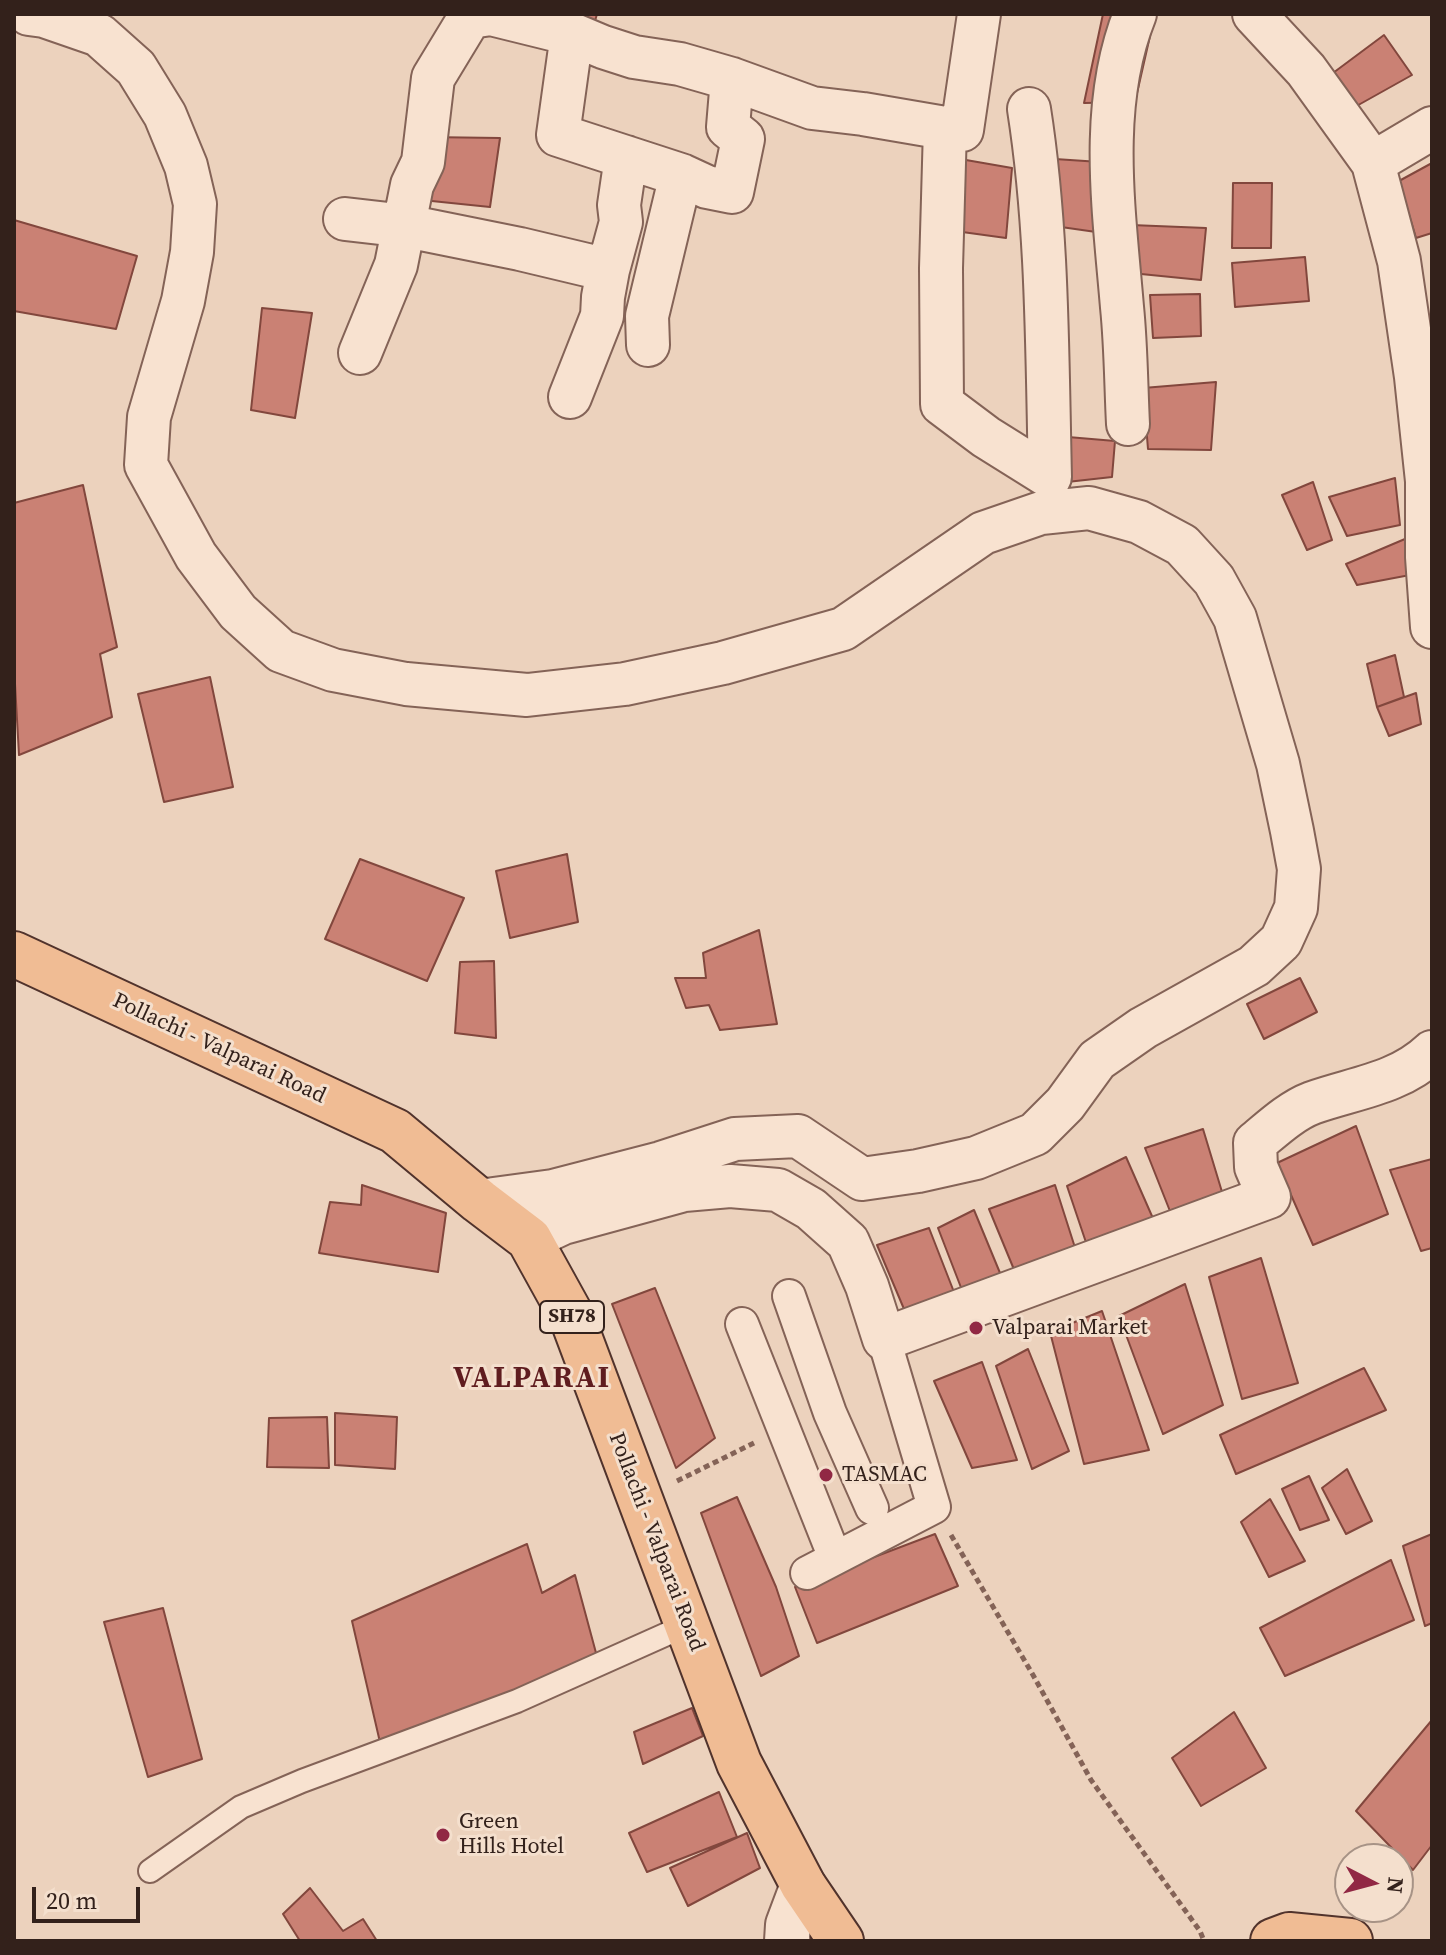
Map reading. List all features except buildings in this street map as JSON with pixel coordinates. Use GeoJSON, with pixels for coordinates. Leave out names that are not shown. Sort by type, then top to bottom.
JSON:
{"type":"FeatureCollection","features":[{"type":"Feature","properties":{"kind":"main road","name":"Pollachi - Valparai Road"},"geometry":{"type":"LineString","coordinates":[[14,954],[395,1131],[529,1239],[571,1315],[739,1763],[803,1885],[841,1941]]}},
{"type":"Feature","properties":{"kind":"main road"},"geometry":{"type":"LineString","coordinates":[[1273,1941],[1289,1935],[1350,1941]]}},
{"type":"Feature","properties":{"kind":"street"},"geometry":{"type":"LineString","coordinates":[[29,14],[99,35],[136,68],[165,115],[186,166],[195,204],[192,252],[183,301],[149,417],[146,465],[196,556],[238,612],[281,651],[333,670],[406,684],[527,695],[625,684],[723,663],[843,629],[983,533],[1041,513],[1089,508],[1139,522],[1182,545],[1214,580],[1235,618],[1278,764],[1299,869],[1296,908],[1281,941],[1254,966],[1143,1028],[1097,1060],[1065,1104],[1035,1134],[976,1158],[862,1179],[798,1136],[735,1139],[661,1163],[553,1191],[479,1201]]}},
{"type":"Feature","properties":{"kind":"street"},"geometry":{"type":"LineString","coordinates":[[360,353],[396,265],[412,185],[423,162],[433,78],[470,17],[491,14],[572,34],[634,57],[680,64],[732,79],[812,108],[962,130],[979,14]]}},
{"type":"Feature","properties":{"kind":"street"},"geometry":{"type":"LineString","coordinates":[[1128,424],[1112,152],[1114,88],[1135,14]]}},
{"type":"Feature","properties":{"kind":"street"},"geometry":{"type":"LineString","coordinates":[[1254,14],[1306,70],[1373,163],[1399,261],[1416,377],[1427,481],[1427,570],[1432,627]]}},
{"type":"Feature","properties":{"kind":"street"},"geometry":{"type":"LineString","coordinates":[[572,34],[558,135],[681,175],[707,187],[732,192],[743,139],[728,127],[732,79]]}},
{"type":"Feature","properties":{"kind":"street"},"geometry":{"type":"LineString","coordinates":[[945,128],[941,268],[942,404],[986,437],[1050,477],[1043,248],[1038,167],[1029,109]]}},
{"type":"Feature","properties":{"kind":"street"},"geometry":{"type":"LineString","coordinates":[[1373,163],[1432,128]]}},
{"type":"Feature","properties":{"kind":"street"},"geometry":{"type":"LineString","coordinates":[[570,397],[602,316],[608,270],[621,222],[619,205],[626,157]]}},
{"type":"Feature","properties":{"kind":"street"},"geometry":{"type":"LineString","coordinates":[[648,345],[647,316],[681,175]]}},
{"type":"Feature","properties":{"kind":"street"},"geometry":{"type":"LineString","coordinates":[[345,219],[406,226],[608,270]]}},
{"type":"Feature","properties":{"kind":"street"},"geometry":{"type":"LineString","coordinates":[[884,1339],[1269,1197],[1256,1167],[1255,1143],[1309,1104],[1367,1088],[1416,1068],[1432,1052]]}},
{"type":"Feature","properties":{"kind":"street"},"geometry":{"type":"LineString","coordinates":[[529,1239],[563,1223],[684,1190],[730,1186],[778,1190],[811,1209],[848,1242],[867,1286],[934,1507],[882,1518],[835,1558],[742,1324]]}},
{"type":"Feature","properties":{"kind":"street"},"geometry":{"type":"LineString","coordinates":[[789,1296],[830,1413],[882,1518]]}},
{"type":"Feature","properties":{"kind":"street"},"geometry":{"type":"LineString","coordinates":[[787,1941],[788,1925],[803,1885]]}},
{"type":"Feature","properties":{"kind":"lane"},"geometry":{"type":"LineString","coordinates":[[150,1871],[241,1807],[302,1781],[517,1701],[687,1625]]}},
{"type":"Feature","properties":{"kind":"path"},"geometry":{"type":"LineString","coordinates":[[934,1507],[1091,1780],[1144,1850],[1204,1941]]}},
{"type":"Feature","properties":{"kind":"place","name":"Valparai Market"},"geometry":{"type":"Point","coordinates":[976,1328]}},
{"type":"Feature","properties":{"kind":"place","name":"TASMAC"},"geometry":{"type":"Point","coordinates":[826,1475]}},
{"type":"Feature","properties":{"kind":"place","name":"Green Hills Hotel"},"geometry":{"type":"Point","coordinates":[443,1835]}},
{"type":"Feature","properties":{"kind":"district","name":"VALPARAI"},"geometry":{"type":"Point","coordinates":[532,1379]}}]}
